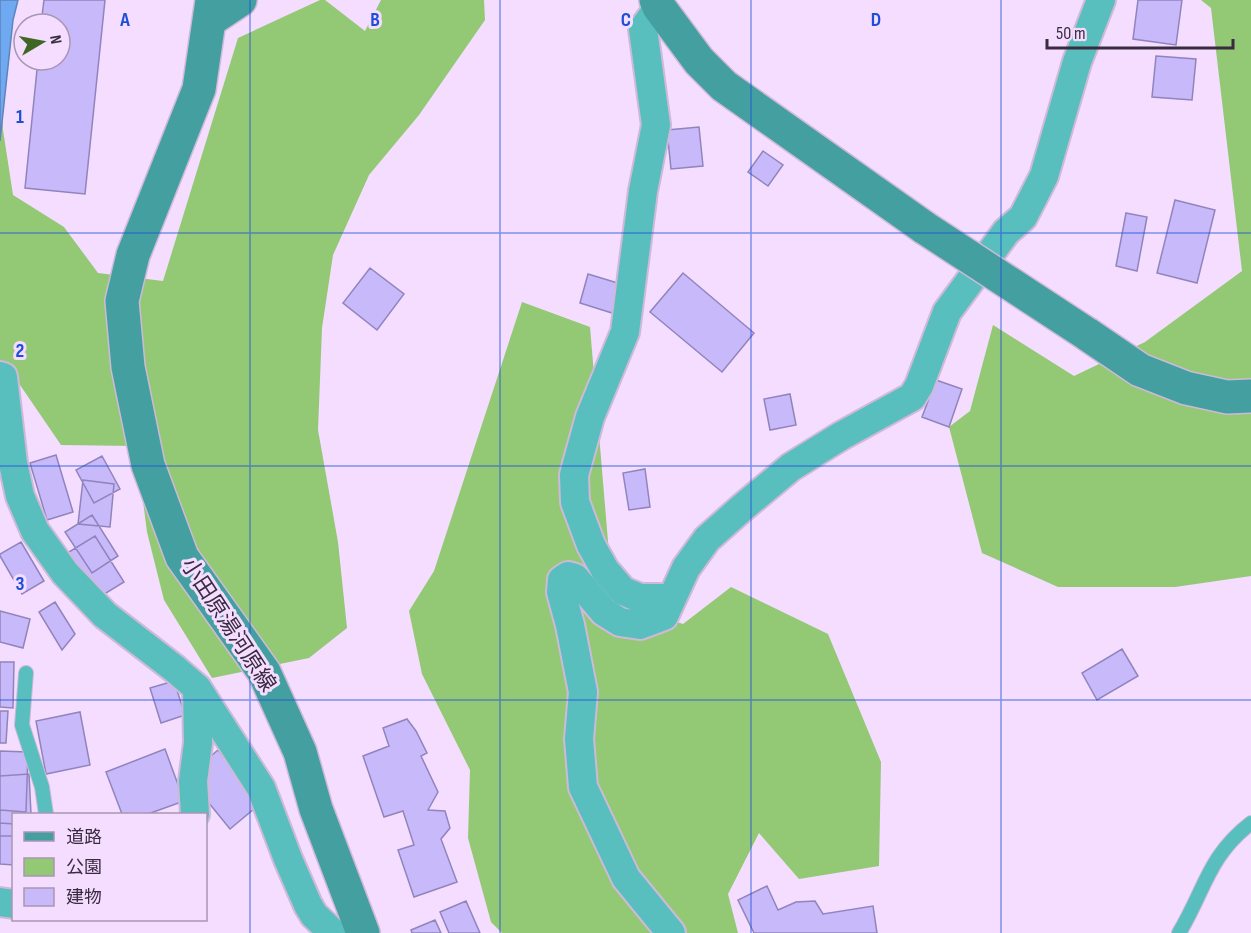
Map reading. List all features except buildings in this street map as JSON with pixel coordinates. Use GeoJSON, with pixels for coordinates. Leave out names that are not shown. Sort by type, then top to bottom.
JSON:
{"type":"FeatureCollection","features":[{"type":"Feature","properties":{"kind":"main road"},"geometry":{"type":"LineString","coordinates":[[211,10],[240,0]]}},
{"type":"Feature","properties":{"kind":"main road"},"geometry":{"type":"LineString","coordinates":[[665,6],[699,60],[724,86],[925,228],[1140,370],[1186,388],[1227,397],[1251,396]]}},
{"type":"Feature","properties":{"kind":"main road","name":"小田原湯河原線"},"geometry":{"type":"LineString","coordinates":[[211,10],[199,89],[132,255],[122,301],[128,367],[148,465],[182,557],[264,672],[300,752],[316,809],[363,933]]}},
{"type":"Feature","properties":{"kind":"street"},"geometry":{"type":"LineString","coordinates":[[671,933],[626,878],[584,787],[579,739],[582,692],[570,625],[561,592],[562,580],[568,576],[575,578],[604,612],[621,622],[640,625],[664,616],[686,568],[707,539],[743,507],[791,467],[912,397],[919,386],[947,312],[1006,232],[1023,217],[1044,176],[1077,62],[1101,0]]}},
{"type":"Feature","properties":{"kind":"street"},"geometry":{"type":"LineString","coordinates":[[665,6],[643,29],[656,125],[640,214],[625,332],[590,417],[574,475],[575,502],[591,544],[605,570],[623,591],[640,598],[671,598]]}},
{"type":"Feature","properties":{"kind":"street"},"geometry":{"type":"LineString","coordinates":[[0,376],[3,377],[13,463],[20,496],[35,531],[65,573],[105,615],[197,688],[261,788],[288,859],[320,927]]}},
{"type":"Feature","properties":{"kind":"street"},"geometry":{"type":"LineString","coordinates":[[195,813],[193,781],[198,743],[197,688]]}},
{"type":"Feature","properties":{"kind":"lane"},"geometry":{"type":"LineString","coordinates":[[26,673],[22,725],[42,787],[46,813]]}},
{"type":"Feature","properties":{"kind":"lane"},"geometry":{"type":"LineString","coordinates":[[1179,933],[1203,882],[1220,854],[1236,834],[1251,823]]}},
{"type":"Feature","properties":{"kind":"green space"},"geometry":{"type":"Polygon","coordinates":[[[320,0],[325,0],[365,31],[381,0],[484,0],[485,20],[419,115],[369,175],[333,255],[322,328],[318,430],[338,542],[347,628],[309,658],[212,678],[164,600],[147,532],[136,446],[61,445],[5,363],[0,361],[0,18],[3,130],[13,195],[64,227],[98,273],[163,281],[238,38],[320,0]]]}},
{"type":"Feature","properties":{"kind":"green space"},"geometry":{"type":"Polygon","coordinates":[[[1201,0],[1251,0],[1251,576],[1175,587],[1058,587],[982,553],[949,427],[970,411],[993,325],[1074,376],[1145,342],[1242,271],[1211,8],[1201,0]]]}},
{"type":"Feature","properties":{"kind":"green space"},"geometry":{"type":"Polygon","coordinates":[[[522,302],[590,327],[613,601],[683,624],[731,587],[828,634],[881,762],[879,866],[799,879],[759,833],[728,894],[738,933],[502,933],[491,922],[468,838],[470,770],[422,674],[409,611],[434,571],[522,302]]]}},
{"type":"Feature","properties":{"kind":"water"},"geometry":{"type":"Polygon","coordinates":[[[0,0],[18,0],[15,12],[12,12],[0,141],[0,0]]]}}]}
